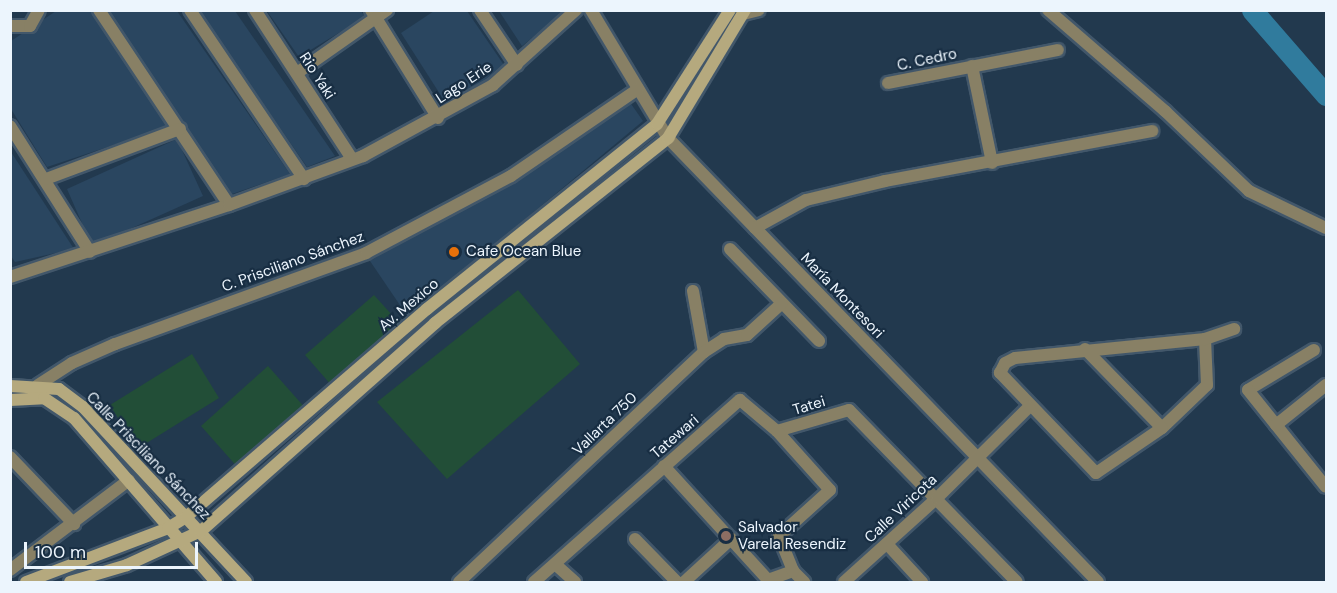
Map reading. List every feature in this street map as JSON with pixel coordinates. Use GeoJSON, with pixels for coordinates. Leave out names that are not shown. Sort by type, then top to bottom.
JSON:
{"type":"FeatureCollection","features":[{"type":"Feature","properties":{"kind":"main road","name":"Av. Mexico"},"geometry":{"type":"LineString","coordinates":[[26,582],[168,528],[186,517],[427,309],[657,124],[739,12]]}},
{"type":"Feature","properties":{"kind":"main road"},"geometry":{"type":"LineString","coordinates":[[668,138],[739,12]]}},
{"type":"Feature","properties":{"kind":"main road","name":"Av. Mexico"},"geometry":{"type":"LineString","coordinates":[[70,582],[127,565],[201,531],[435,323],[668,138]]}},
{"type":"Feature","properties":{"kind":"main road","name":"Calle Prisciliano Sánchez"},"geometry":{"type":"LineString","coordinates":[[10,386],[38,385],[59,389],[83,407],[201,531],[246,582]]}},
{"type":"Feature","properties":{"kind":"main road","name":"Calle Prisciliano Sánchez"},"geometry":{"type":"LineString","coordinates":[[10,400],[44,398],[60,407],[129,480],[179,543],[216,582]]}},
{"type":"Feature","properties":{"kind":"street"},"geometry":{"type":"LineString","coordinates":[[99,10],[229,205]]}},
{"type":"Feature","properties":{"kind":"street"},"geometry":{"type":"LineString","coordinates":[[190,10],[304,179]]}},
{"type":"Feature","properties":{"kind":"street","name":"Rio Yaki"},"geometry":{"type":"LineString","coordinates":[[255,10],[352,159]]}},
{"type":"Feature","properties":{"kind":"street"},"geometry":{"type":"LineString","coordinates":[[297,73],[373,14],[387,10]]}},
{"type":"Feature","properties":{"kind":"street"},"geometry":{"type":"LineString","coordinates":[[480,10],[517,65]]}},
{"type":"Feature","properties":{"kind":"street","name":"Lago Erie"},"geometry":{"type":"LineString","coordinates":[[11,276],[229,205],[304,179],[352,159],[438,118],[517,65],[576,10]]}},
{"type":"Feature","properties":{"kind":"street","name":"María Montesori"},"geometry":{"type":"LineString","coordinates":[[591,10],[657,124],[668,138],[1098,582]]}},
{"type":"Feature","properties":{"kind":"street"},"geometry":{"type":"LineString","coordinates":[[739,12],[759,10]]}},
{"type":"Feature","properties":{"kind":"street"},"geometry":{"type":"LineString","coordinates":[[1048,10],[1165,111],[1249,191],[1326,228]]}},
{"type":"Feature","properties":{"kind":"street"},"geometry":{"type":"LineString","coordinates":[[10,26],[19,29],[30,26],[39,11]]}},
{"type":"Feature","properties":{"kind":"street"},"geometry":{"type":"LineString","coordinates":[[373,14],[438,118]]}},
{"type":"Feature","properties":{"kind":"street","name":"C. Cedro"},"geometry":{"type":"LineString","coordinates":[[888,83],[1058,50]]}},
{"type":"Feature","properties":{"kind":"street"},"geometry":{"type":"LineString","coordinates":[[972,66],[992,163]]}},
{"type":"Feature","properties":{"kind":"street","name":"C. Prisciliano Sánchez"},"geometry":{"type":"LineString","coordinates":[[38,385],[72,363],[115,344],[366,254],[511,176],[638,89]]}},
{"type":"Feature","properties":{"kind":"street"},"geometry":{"type":"LineString","coordinates":[[10,126],[46,179],[90,252]]}},
{"type":"Feature","properties":{"kind":"street"},"geometry":{"type":"LineString","coordinates":[[46,179],[180,129]]}},
{"type":"Feature","properties":{"kind":"street"},"geometry":{"type":"LineString","coordinates":[[755,228],[806,200],[885,181],[992,163],[1152,130]]}},
{"type":"Feature","properties":{"kind":"street"},"geometry":{"type":"LineString","coordinates":[[730,249],[819,341]]}},
{"type":"Feature","properties":{"kind":"street"},"geometry":{"type":"LineString","coordinates":[[693,291],[704,352]]}},
{"type":"Feature","properties":{"kind":"street","name":"Vallarta 750"},"geometry":{"type":"LineString","coordinates":[[459,582],[704,352],[724,339],[747,335],[782,303]]}},
{"type":"Feature","properties":{"kind":"street"},"geometry":{"type":"LineString","coordinates":[[1205,339],[1207,385],[1162,428],[1096,473],[1029,407],[1000,373],[1005,363],[1085,350],[1205,339],[1234,329]]}},
{"type":"Feature","properties":{"kind":"street"},"geometry":{"type":"LineString","coordinates":[[1085,350],[1162,428]]}},
{"type":"Feature","properties":{"kind":"street"},"geometry":{"type":"LineString","coordinates":[[1314,350],[1248,390],[1326,487]]}},
{"type":"Feature","properties":{"kind":"street"},"geometry":{"type":"LineString","coordinates":[[1276,425],[1326,385]]}},
{"type":"Feature","properties":{"kind":"street","name":"Tatewari"},"geometry":{"type":"LineString","coordinates":[[534,582],[740,399],[777,431],[830,490],[779,536],[793,570]]}},
{"type":"Feature","properties":{"kind":"street","name":"Calle Viricota"},"geometry":{"type":"LineString","coordinates":[[844,582],[937,498],[976,455],[1029,407]]}},
{"type":"Feature","properties":{"kind":"street","name":"Tatei"},"geometry":{"type":"LineString","coordinates":[[777,431],[849,410],[937,498]]}},
{"type":"Feature","properties":{"kind":"street"},"geometry":{"type":"LineString","coordinates":[[10,457],[74,524]]}},
{"type":"Feature","properties":{"kind":"street"},"geometry":{"type":"LineString","coordinates":[[664,466],[768,580],[793,570],[804,582]]}},
{"type":"Feature","properties":{"kind":"street"},"geometry":{"type":"LineString","coordinates":[[10,570],[74,524],[129,480]]}},
{"type":"Feature","properties":{"kind":"street"},"geometry":{"type":"LineString","coordinates":[[937,498],[1017,582]]}},
{"type":"Feature","properties":{"kind":"street"},"geometry":{"type":"LineString","coordinates":[[635,539],[677,582]]}},
{"type":"Feature","properties":{"kind":"street"},"geometry":{"type":"LineString","coordinates":[[684,582],[731,539]]}},
{"type":"Feature","properties":{"kind":"street"},"geometry":{"type":"LineString","coordinates":[[886,544],[922,582]]}},
{"type":"Feature","properties":{"kind":"street"},"geometry":{"type":"LineString","coordinates":[[555,564],[575,582]]}},
{"type":"Feature","properties":{"kind":"shaded area"},"geometry":{"type":"Polygon","coordinates":[[[56,11],[91,11],[168,127],[47,167],[11,109],[11,41],[56,11]]]}},
{"type":"Feature","properties":{"kind":"shaded area"},"geometry":{"type":"Polygon","coordinates":[[[106,11],[177,11],[290,174],[232,194],[106,11]]]}},
{"type":"Feature","properties":{"kind":"shaded area"},"geometry":{"type":"Polygon","coordinates":[[[199,11],[235,11],[335,156],[307,167],[199,11]]]}},
{"type":"Feature","properties":{"kind":"shaded area"},"geometry":{"type":"Polygon","coordinates":[[[267,11],[361,11],[365,17],[299,57],[267,11]]]}},
{"type":"Feature","properties":{"kind":"shaded area"},"geometry":{"type":"Polygon","coordinates":[[[434,11],[467,11],[506,68],[447,105],[401,33],[434,11]]]}},
{"type":"Feature","properties":{"kind":"shaded area"},"geometry":{"type":"Polygon","coordinates":[[[499,11],[565,11],[522,46],[499,11]]]}},
{"type":"Feature","properties":{"kind":"shaded area"},"geometry":{"type":"Polygon","coordinates":[[[629,101],[643,121],[408,317],[370,261],[629,101]]]}},
{"type":"Feature","properties":{"kind":"shaded area"},"geometry":{"type":"Polygon","coordinates":[[[177,139],[203,196],[92,246],[67,189],[177,139]]]}},
{"type":"Feature","properties":{"kind":"shaded area"},"geometry":{"type":"Polygon","coordinates":[[[10,152],[74,249],[15,262],[11,256],[10,152]]]}},
{"type":"Feature","properties":{"kind":"green space"},"geometry":{"type":"Polygon","coordinates":[[[518,290],[580,364],[447,479],[377,402],[518,290]]]}},
{"type":"Feature","properties":{"kind":"green space"},"geometry":{"type":"Polygon","coordinates":[[[374,295],[402,326],[332,386],[305,355],[374,295]]]}},
{"type":"Feature","properties":{"kind":"green space"},"geometry":{"type":"Polygon","coordinates":[[[192,354],[219,398],[137,449],[110,405],[192,354]]]}},
{"type":"Feature","properties":{"kind":"green space"},"geometry":{"type":"Polygon","coordinates":[[[268,366],[307,410],[240,470],[201,426],[268,366]]]}},
{"type":"Feature","properties":{"kind":"waterway"},"geometry":{"type":"LineString","coordinates":[[1252,10],[1326,95]]}},
{"type":"Feature","properties":{"kind":"place","name":"Cafe Ocean Blue"},"geometry":{"type":"Point","coordinates":[454,252]}},
{"type":"Feature","properties":{"kind":"place","name":"Salvador Varela Resendiz"},"geometry":{"type":"Point","coordinates":[726,536]}}]}
